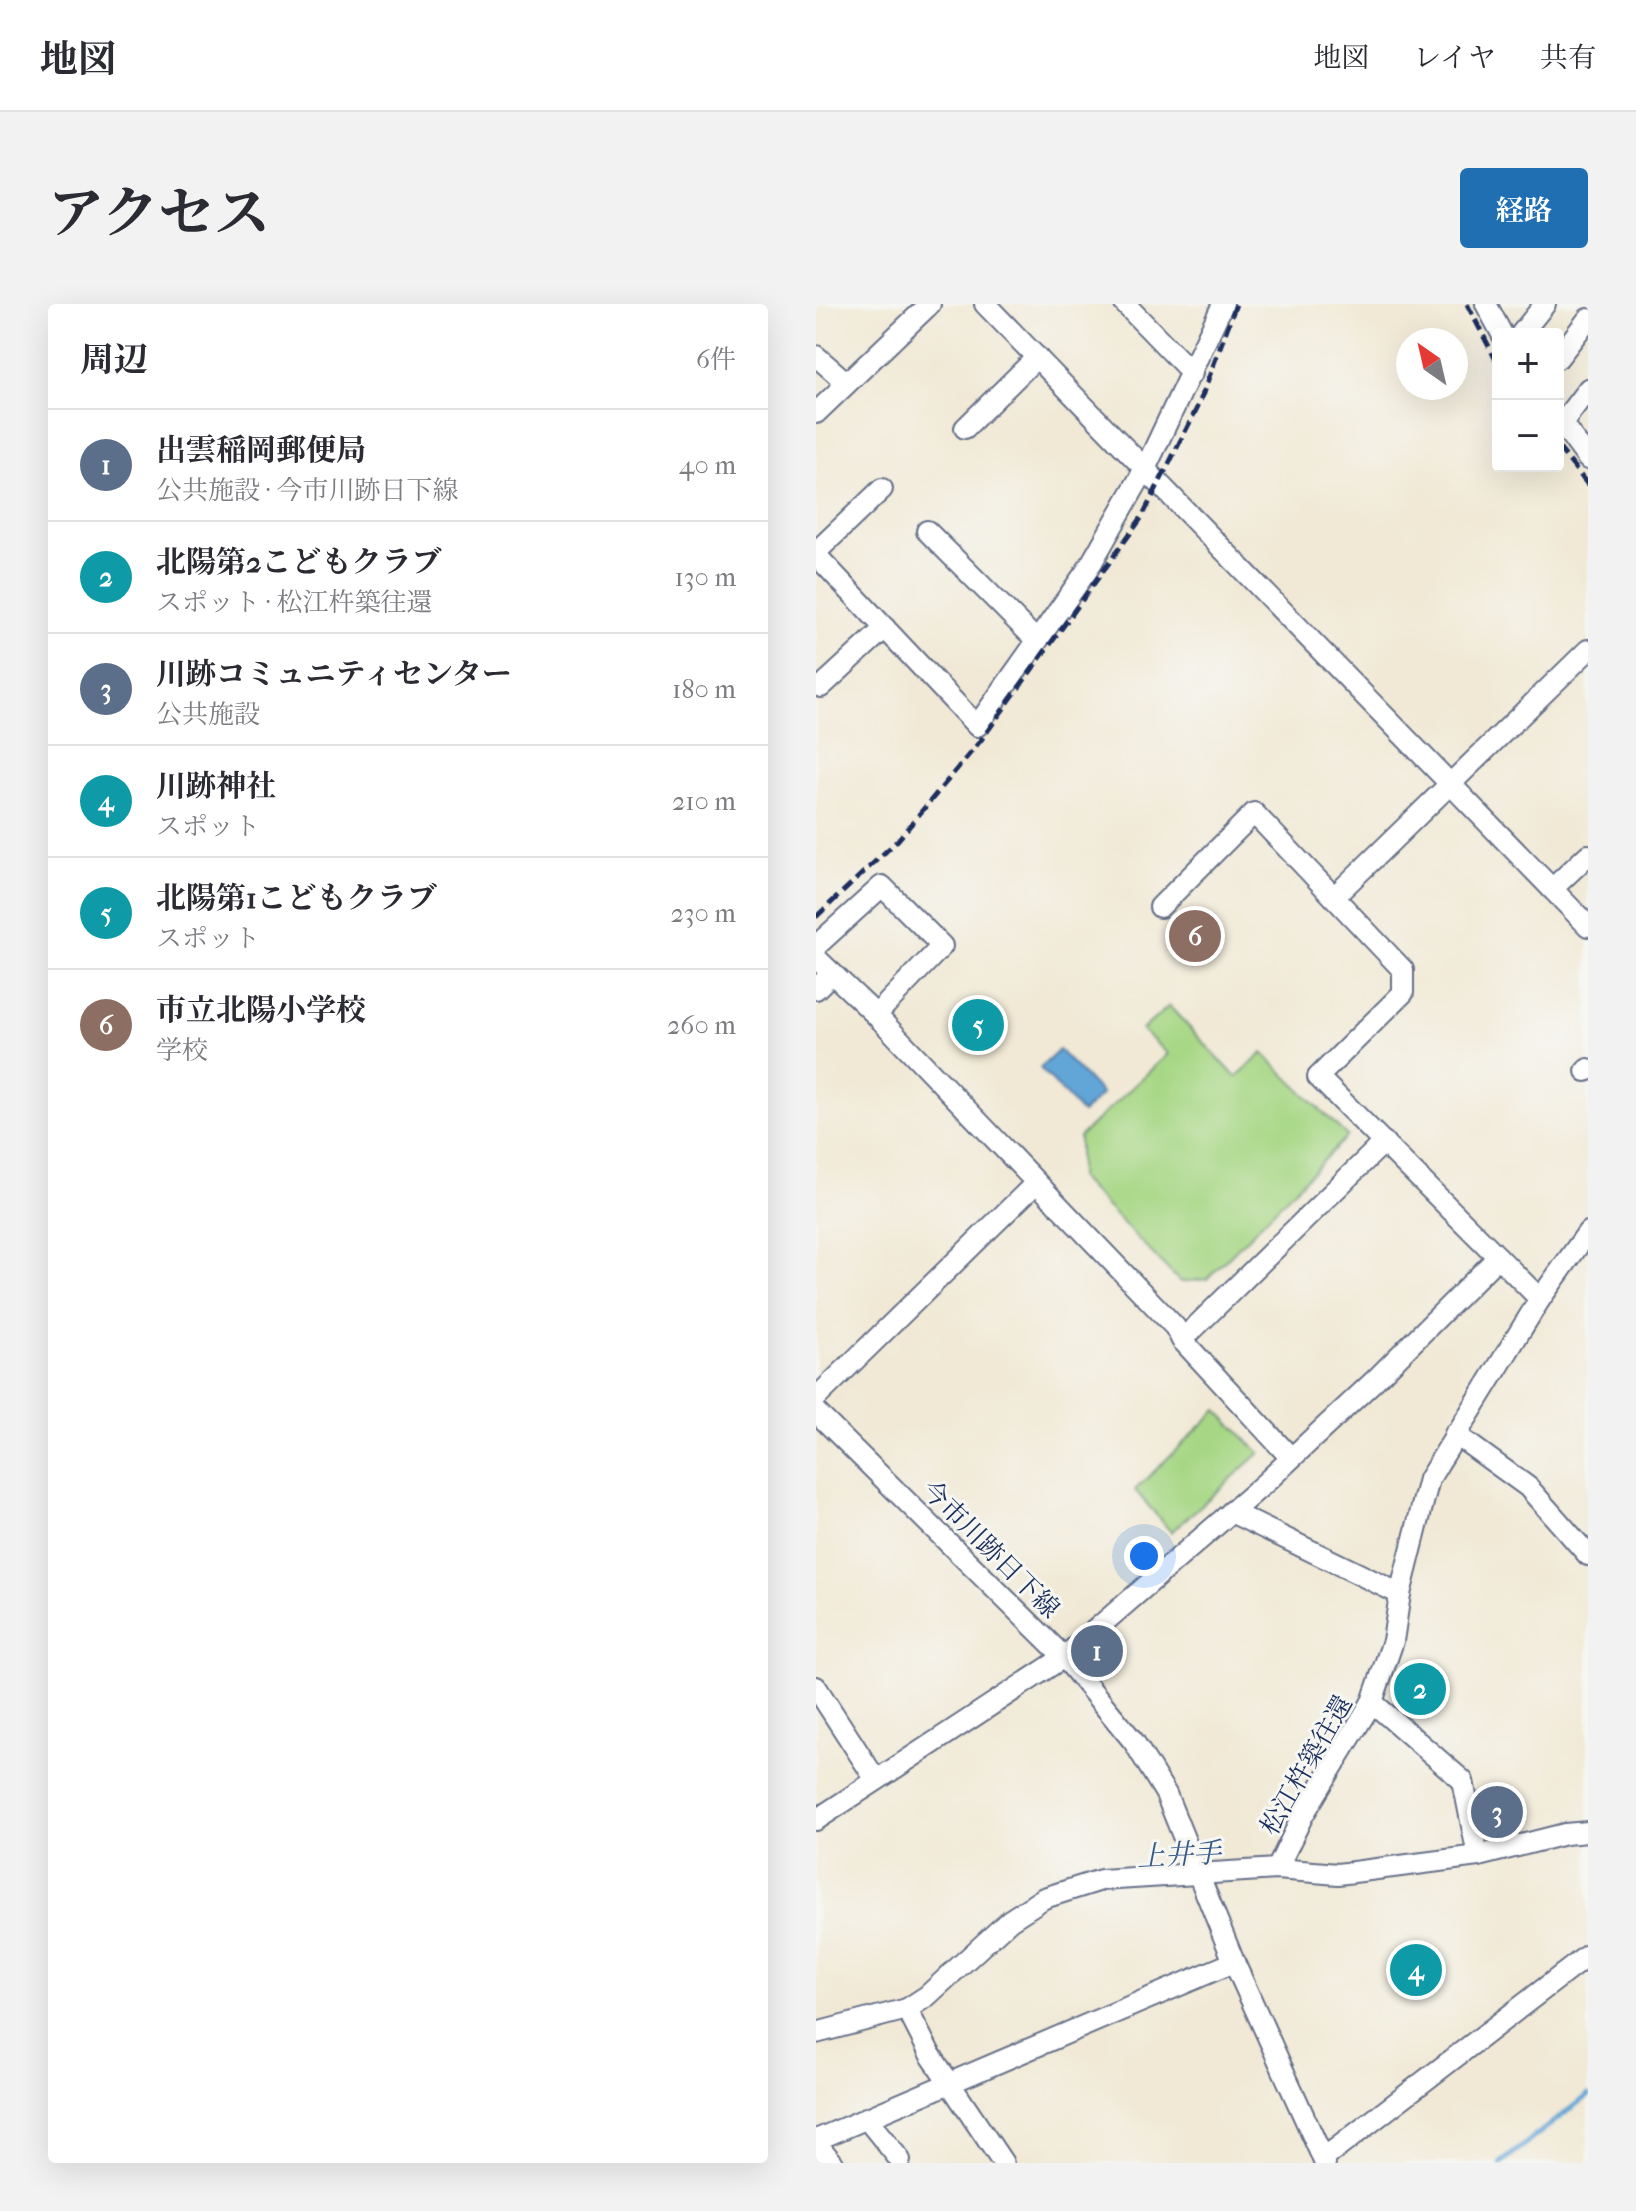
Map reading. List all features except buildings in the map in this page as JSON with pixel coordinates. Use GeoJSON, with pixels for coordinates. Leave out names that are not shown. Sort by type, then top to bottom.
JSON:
{"type":"FeatureCollection","features":[{"type":"Feature","properties":{"kind":"street"},"geometry":{"type":"LineString","coordinates":[[816,413],[930,304]]}},
{"type":"Feature","properties":{"kind":"street"},"geometry":{"type":"LineString","coordinates":[[985,304],[1552,889],[1586,919]]}},
{"type":"Feature","properties":{"kind":"street"},"geometry":{"type":"LineString","coordinates":[[1125,304],[1192,373]]}},
{"type":"Feature","properties":{"kind":"street"},"geometry":{"type":"LineString","coordinates":[[882,489],[816,554],[977,726],[1088,569],[1146,467],[1223,304]]}},
{"type":"Feature","properties":{"kind":"street"},"geometry":{"type":"LineString","coordinates":[[1486,304],[1499,328]]}},
{"type":"Feature","properties":{"kind":"street"},"geometry":{"type":"LineString","coordinates":[[1526,328],[1545,304]]}},
{"type":"Feature","properties":{"kind":"street"},"geometry":{"type":"LineString","coordinates":[[1564,350],[1588,319]]}},
{"type":"Feature","properties":{"kind":"street"},"geometry":{"type":"LineString","coordinates":[[816,356],[847,383]]}},
{"type":"Feature","properties":{"kind":"street"},"geometry":{"type":"LineString","coordinates":[[965,428],[1037,357]]}},
{"type":"Feature","properties":{"kind":"street"},"geometry":{"type":"LineString","coordinates":[[1564,416],[1588,389]]}},
{"type":"Feature","properties":{"kind":"street"},"geometry":{"type":"LineString","coordinates":[[1564,426],[1588,459]]}},
{"type":"Feature","properties":{"kind":"street"},"geometry":{"type":"LineString","coordinates":[[927,531],[1037,641]]}},
{"type":"Feature","properties":{"kind":"street"},"geometry":{"type":"LineString","coordinates":[[821,687],[885,628]]}},
{"type":"Feature","properties":{"kind":"street"},"geometry":{"type":"LineString","coordinates":[[1334,897],[1588,650]]}},
{"type":"Feature","properties":{"kind":"street"},"geometry":{"type":"LineString","coordinates":[[1160,907],[1254,813],[1403,970],[1403,993],[1318,1077],[1540,1299]]}},
{"type":"Feature","properties":{"kind":"street"},"geometry":{"type":"LineString","coordinates":[[1552,889],[1588,855]]}},
{"type":"Feature","properties":{"kind":"street"},"geometry":{"type":"LineString","coordinates":[[816,946],[882,886],[942,946],[876,1015]]}},
{"type":"Feature","properties":{"kind":"street"},"geometry":{"type":"LineString","coordinates":[[816,958],[876,1015],[1175,1327],[1182,1340],[1291,1458]]}},
{"type":"Feature","properties":{"kind":"street"},"geometry":{"type":"LineString","coordinates":[[816,989],[832,973]]}},
{"type":"Feature","properties":{"kind":"street"},"geometry":{"type":"LineString","coordinates":[[1182,1340],[1384,1142]]}},
{"type":"Feature","properties":{"kind":"street"},"geometry":{"type":"LineString","coordinates":[[816,1398],[1035,1184]]}},
{"type":"Feature","properties":{"kind":"street","name":"松江杵築往還"},"geometry":{"type":"LineString","coordinates":[[816,2033],[907,2009],[927,1996],[1010,1920],[1044,1898],[1101,1880],[1277,1869],[1303,1815],[1372,1702],[1393,1641],[1400,1594],[1429,1479],[1540,1299],[1588,1232]]}},
{"type":"Feature","properties":{"kind":"street"},"geometry":{"type":"LineString","coordinates":[[816,1820],[1064,1657],[1291,1458],[1498,1257]]}},
{"type":"Feature","properties":{"kind":"street","name":"今市川跡日下線"},"geometry":{"type":"LineString","coordinates":[[816,1412],[1064,1657],[1134,1742],[1166,1794],[1234,1962],[1324,2161]]}},
{"type":"Feature","properties":{"kind":"street"},"geometry":{"type":"LineString","coordinates":[[1455,1434],[1528,1487],[1588,1555]]}},
{"type":"Feature","properties":{"kind":"street"},"geometry":{"type":"LineString","coordinates":[[1231,1512],[1400,1594]]}},
{"type":"Feature","properties":{"kind":"street"},"geometry":{"type":"LineString","coordinates":[[816,1687],[876,1780]]}},
{"type":"Feature","properties":{"kind":"street"},"geometry":{"type":"LineString","coordinates":[[1372,1702],[1463,1781],[1478,1856]]}},
{"type":"Feature","properties":{"kind":"street"},"geometry":{"type":"LineString","coordinates":[[1277,1869],[1338,1874],[1478,1856],[1565,1834],[1588,1832]]}},
{"type":"Feature","properties":{"kind":"street"},"geometry":{"type":"LineString","coordinates":[[1324,2161],[1588,1955]]}},
{"type":"Feature","properties":{"kind":"street"},"geometry":{"type":"LineString","coordinates":[[833,2163],[816,2142],[948,2082],[1234,1962]]}},
{"type":"Feature","properties":{"kind":"street"},"geometry":{"type":"LineString","coordinates":[[907,2009],[948,2082],[1003,2163]]}},
{"type":"Feature","properties":{"kind":"street"},"geometry":{"type":"LineString","coordinates":[[866,2118],[900,2160]]}},
{"type":"Feature","properties":{"kind":"green space"},"geometry":{"type":"Polygon","coordinates":[[[1169,1006],[1236,1077],[1263,1053],[1347,1136],[1207,1279],[1180,1282],[1079,1178],[1079,1137],[1168,1054],[1142,1030],[1169,1006]]]}},
{"type":"Feature","properties":{"kind":"green space"},"geometry":{"type":"Polygon","coordinates":[[[1217,1410],[1260,1453],[1171,1532],[1135,1490],[1217,1410]]]}},
{"type":"Feature","properties":{"kind":"water"},"geometry":{"type":"Polygon","coordinates":[[[1059,1050],[1102,1094],[1082,1113],[1040,1068],[1059,1050]]]}},
{"type":"Feature","properties":{"kind":"waterway"},"geometry":{"type":"LineString","coordinates":[[1501,2163],[1588,2095]]}},
{"type":"Feature","properties":{"kind":"railway"},"geometry":{"type":"LineString","coordinates":[[816,917],[897,841],[981,740],[1142,517],[1199,404],[1236,304]]}},
{"type":"Feature","properties":{"kind":"railway"},"geometry":{"type":"LineString","coordinates":[[1467,304],[1492,352]]}},
{"type":"Feature","properties":{"kind":"railway"},"geometry":{"type":"LineString","coordinates":[[1564,455],[1588,485]]}},
{"type":"Feature","properties":{"kind":"place","name":"市立北陽小学校"},"geometry":{"type":"Point","coordinates":[1195,936]}},
{"type":"Feature","properties":{"kind":"place","name":"北陽第1こどもクラブ"},"geometry":{"type":"Point","coordinates":[978,1025]}},
{"type":"Feature","properties":{"kind":"place","name":"出雲稲岡郵便局"},"geometry":{"type":"Point","coordinates":[1097,1651]}},
{"type":"Feature","properties":{"kind":"place","name":"北陽第2こどもクラブ"},"geometry":{"type":"Point","coordinates":[1420,1689]}},
{"type":"Feature","properties":{"kind":"place","name":"川跡コミュニティセンター"},"geometry":{"type":"Point","coordinates":[1497,1812]}},
{"type":"Feature","properties":{"kind":"place","name":"川跡神社"},"geometry":{"type":"Point","coordinates":[1416,1970]}},
{"type":"Feature","properties":{"kind":"water label","name":"上井手"},"geometry":{"type":"Point","coordinates":[1179,1854]}}]}
